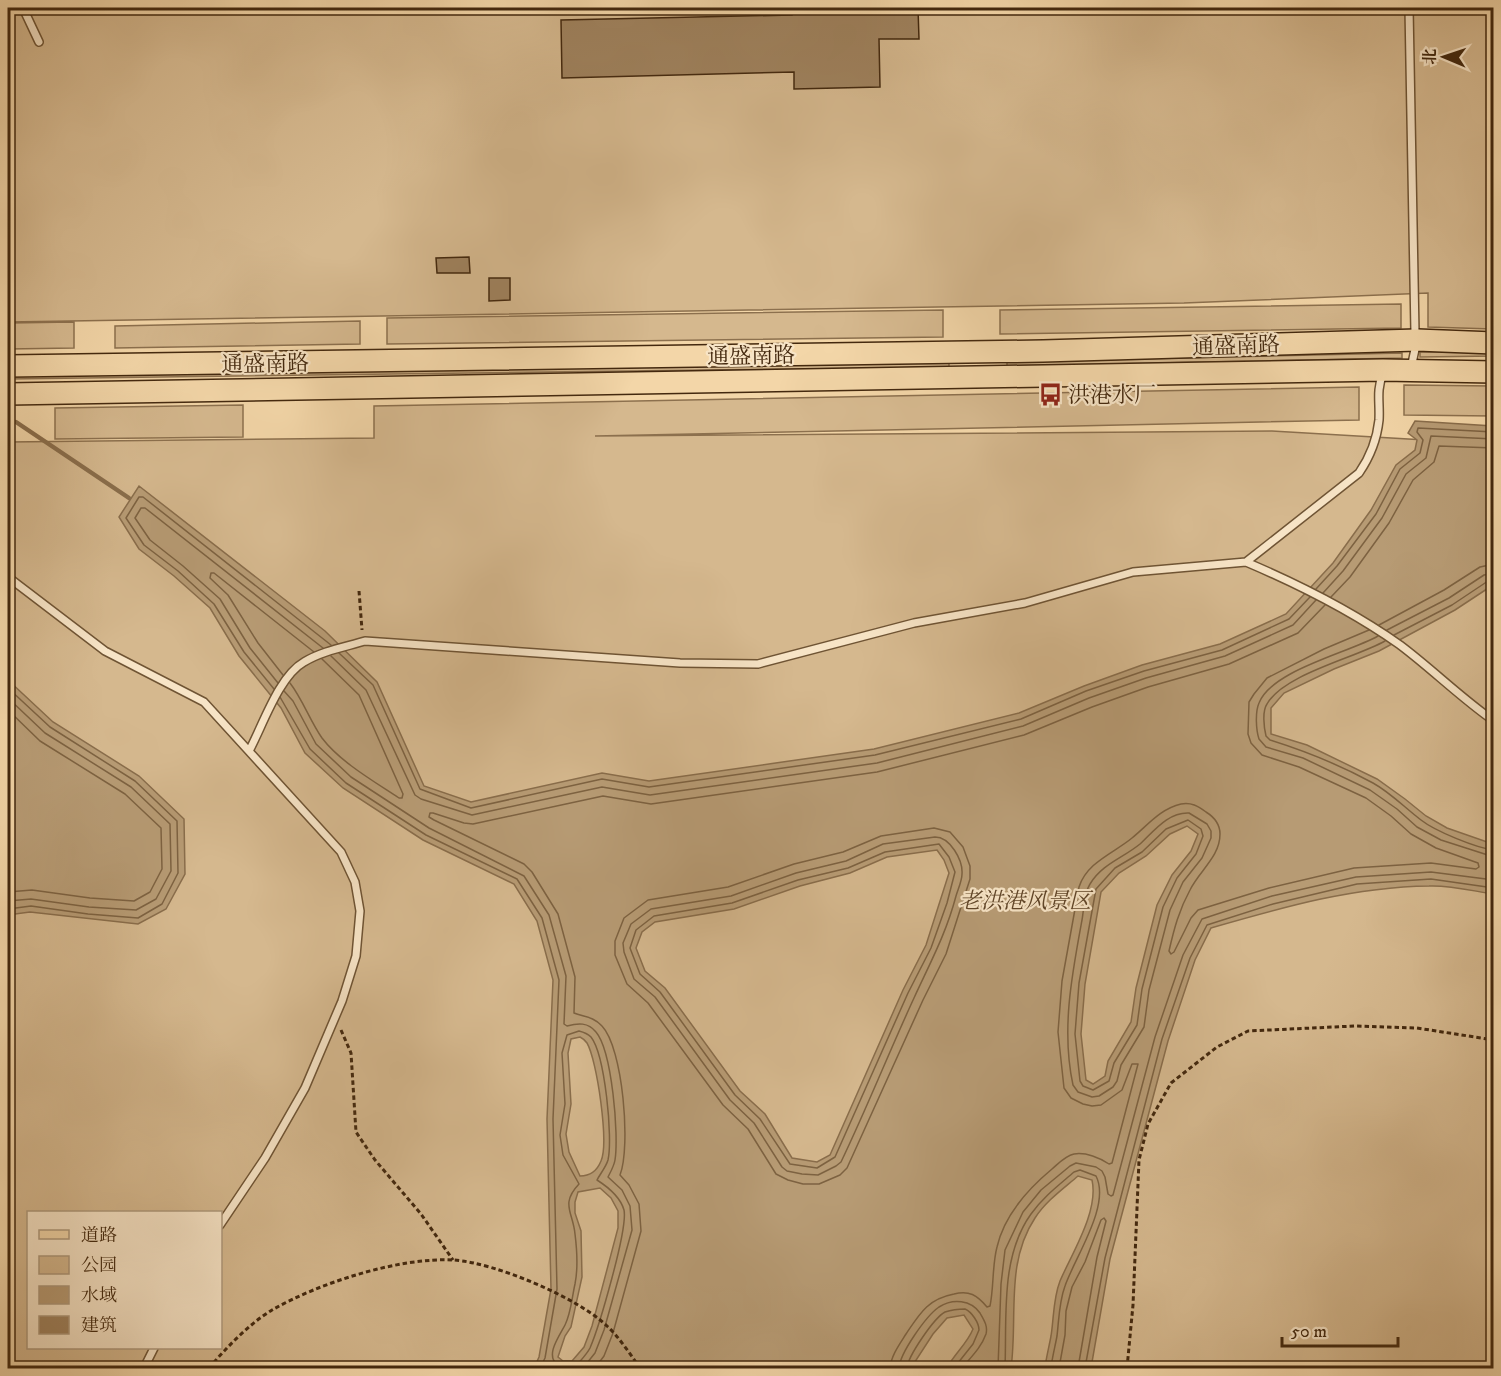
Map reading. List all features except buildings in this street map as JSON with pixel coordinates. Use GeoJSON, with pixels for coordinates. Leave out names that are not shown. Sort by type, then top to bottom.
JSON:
{"type":"FeatureCollection","features":[{"type":"Feature","properties":{"kind":"main road","name":"通盛南路"},"geometry":{"type":"LineString","coordinates":[[8,366],[1043,351],[1417,340],[1494,342]]}},
{"type":"Feature","properties":{"kind":"main road","name":"通盛南路"},"geometry":{"type":"LineString","coordinates":[[8,394],[1383,370],[1494,372]]}},
{"type":"Feature","properties":{"kind":"lane"},"geometry":{"type":"LineString","coordinates":[[23,8],[39,42]]}},
{"type":"Feature","properties":{"kind":"lane"},"geometry":{"type":"LineString","coordinates":[[1409,8],[1414,333],[1417,340],[1411,371]]}},
{"type":"Feature","properties":{"kind":"lane"},"geometry":{"type":"LineString","coordinates":[[1246,562],[1359,473],[1370,456],[1379,421],[1378,386],[1383,370]]}},
{"type":"Feature","properties":{"kind":"lane"},"geometry":{"type":"LineString","coordinates":[[249,751],[280,686],[302,662],[365,641],[680,663],[758,664],[914,623],[1025,603],[1133,572],[1246,562],[1294,583],[1360,618],[1402,647],[1494,721]]}},
{"type":"Feature","properties":{"kind":"lane"},"geometry":{"type":"LineString","coordinates":[[8,577],[105,651],[204,702],[341,852],[355,882],[360,911],[356,956],[336,1017],[305,1088],[265,1158],[222,1222]]}},
{"type":"Feature","properties":{"kind":"lane"},"geometry":{"type":"LineString","coordinates":[[144,1368],[153,1349]]}},
{"type":"Feature","properties":{"kind":"path"},"geometry":{"type":"LineString","coordinates":[[359,591],[360,624],[365,641]]}},
{"type":"Feature","properties":{"kind":"path"},"geometry":{"type":"LineString","coordinates":[[336,1017],[351,1053],[356,1132],[375,1160],[421,1214],[453,1260]]}},
{"type":"Feature","properties":{"kind":"path"},"geometry":{"type":"LineString","coordinates":[[1127,1368],[1133,1305],[1139,1160],[1148,1124],[1172,1083],[1217,1047],[1248,1031],[1355,1026],[1417,1028],[1494,1040]]}},
{"type":"Feature","properties":{"kind":"path"},"geometry":{"type":"LineString","coordinates":[[209,1368],[243,1333],[270,1311],[307,1293],[348,1277],[401,1264],[453,1260],[481,1264],[580,1305],[607,1326],[640,1368]]}},
{"type":"Feature","properties":{"kind":"green space"},"geometry":{"type":"Polygon","coordinates":[[[8,8],[1493,8],[1493,329],[1428,327],[1428,293],[1184,303],[8,322],[8,8]]]}},
{"type":"Feature","properties":{"kind":"green space"},"geometry":{"type":"Polygon","coordinates":[[[1401,304],[1401,328],[1000,334],[1000,310],[1401,304]]]}},
{"type":"Feature","properties":{"kind":"green space"},"geometry":{"type":"Polygon","coordinates":[[[943,310],[943,337],[387,344],[387,318],[943,310]]]}},
{"type":"Feature","properties":{"kind":"green space"},"geometry":{"type":"Polygon","coordinates":[[[360,321],[360,344],[115,348],[115,326],[360,321]]]}},
{"type":"Feature","properties":{"kind":"green space"},"geometry":{"type":"Polygon","coordinates":[[[74,322],[74,348],[8,349],[8,323],[74,322]]]}},
{"type":"Feature","properties":{"kind":"green space"},"geometry":{"type":"Polygon","coordinates":[[[1493,351],[1494,356],[1420,357],[1420,352],[1493,351]]]}},
{"type":"Feature","properties":{"kind":"green space"},"geometry":{"type":"Polygon","coordinates":[[[1402,353],[1402,358],[1007,366],[1007,362],[1402,353]]]}},
{"type":"Feature","properties":{"kind":"green space"},"geometry":{"type":"Polygon","coordinates":[[[949,362],[949,367],[8,379],[8,374],[949,362]]]}},
{"type":"Feature","properties":{"kind":"green space"},"geometry":{"type":"Polygon","coordinates":[[[1404,385],[1493,386],[1493,416],[1404,415],[1404,385]]]}},
{"type":"Feature","properties":{"kind":"green space","name":"老洪港风景区"},"geometry":{"type":"Polygon","coordinates":[[[1359,387],[1359,420],[595,436],[1272,431],[1493,444],[1493,1368],[8,1368],[8,442],[374,438],[374,406],[1359,387]]]}},
{"type":"Feature","properties":{"kind":"green space"},"geometry":{"type":"Polygon","coordinates":[[[243,405],[243,437],[55,439],[55,408],[243,405]]]}},
{"type":"Feature","properties":{"kind":"water"},"geometry":{"type":"Polygon","coordinates":[[[1415,421],[1493,426],[1493,585],[1455,610],[1379,651],[1284,693],[1271,708],[1271,734],[1307,745],[1377,779],[1426,816],[1447,828],[1493,844],[1493,894],[1437,886],[1373,890],[1292,906],[1211,928],[1195,960],[1168,1041],[1110,1259],[1091,1368],[1045,1368],[1060,1281],[1083,1232],[1092,1205],[1092,1180],[1078,1176],[1044,1206],[1026,1235],[1016,1272],[1011,1368],[947,1368],[973,1329],[964,1315],[947,1318],[933,1334],[911,1368],[534,1368],[539,1357],[551,1289],[547,1119],[553,980],[537,921],[514,884],[423,840],[343,788],[305,753],[281,708],[239,656],[210,608],[139,549],[119,517],[139,486],[325,631],[377,682],[424,786],[471,802],[602,773],[649,781],[874,749],[1019,713],[1142,665],[1220,644],[1286,614],[1333,563],[1371,510],[1396,465],[1415,450],[1417,440],[1408,433],[1415,421]],[[1187,826],[1170,834],[1146,856],[1119,873],[1101,892],[1085,984],[1081,1034],[1086,1080],[1093,1084],[1105,1076],[1108,1061],[1131,1022],[1136,988],[1157,905],[1172,875],[1191,851],[1198,834],[1187,826]],[[937,850],[887,857],[850,873],[800,886],[734,909],[655,922],[642,932],[636,948],[645,971],[665,988],[740,1091],[765,1114],[792,1158],[817,1162],[830,1155],[903,990],[926,945],[949,873],[937,850]],[[582,1038],[571,1039],[568,1053],[571,1104],[566,1134],[569,1152],[580,1176],[584,1176],[598,1168],[601,1161],[604,1137],[603,1120],[591,1052],[582,1038]],[[600,1188],[578,1192],[575,1213],[581,1231],[582,1277],[571,1327],[565,1336],[558,1357],[563,1361],[572,1361],[584,1347],[592,1326],[618,1228],[618,1211],[611,1198],[600,1188]]]}},
{"type":"Feature","properties":{"kind":"water"},"geometry":{"type":"Polygon","coordinates":[[[8,680],[53,722],[139,776],[184,819],[185,874],[166,909],[138,924],[30,912],[8,915],[8,680]]]}},
{"type":"Feature","properties":{"kind":"waterway"},"geometry":{"type":"LineString","coordinates":[[16,422],[129,498]]}},
{"type":"Feature","properties":{"kind":"place","name":"洪港水厂"},"geometry":{"type":"Point","coordinates":[1050,394]}}]}
